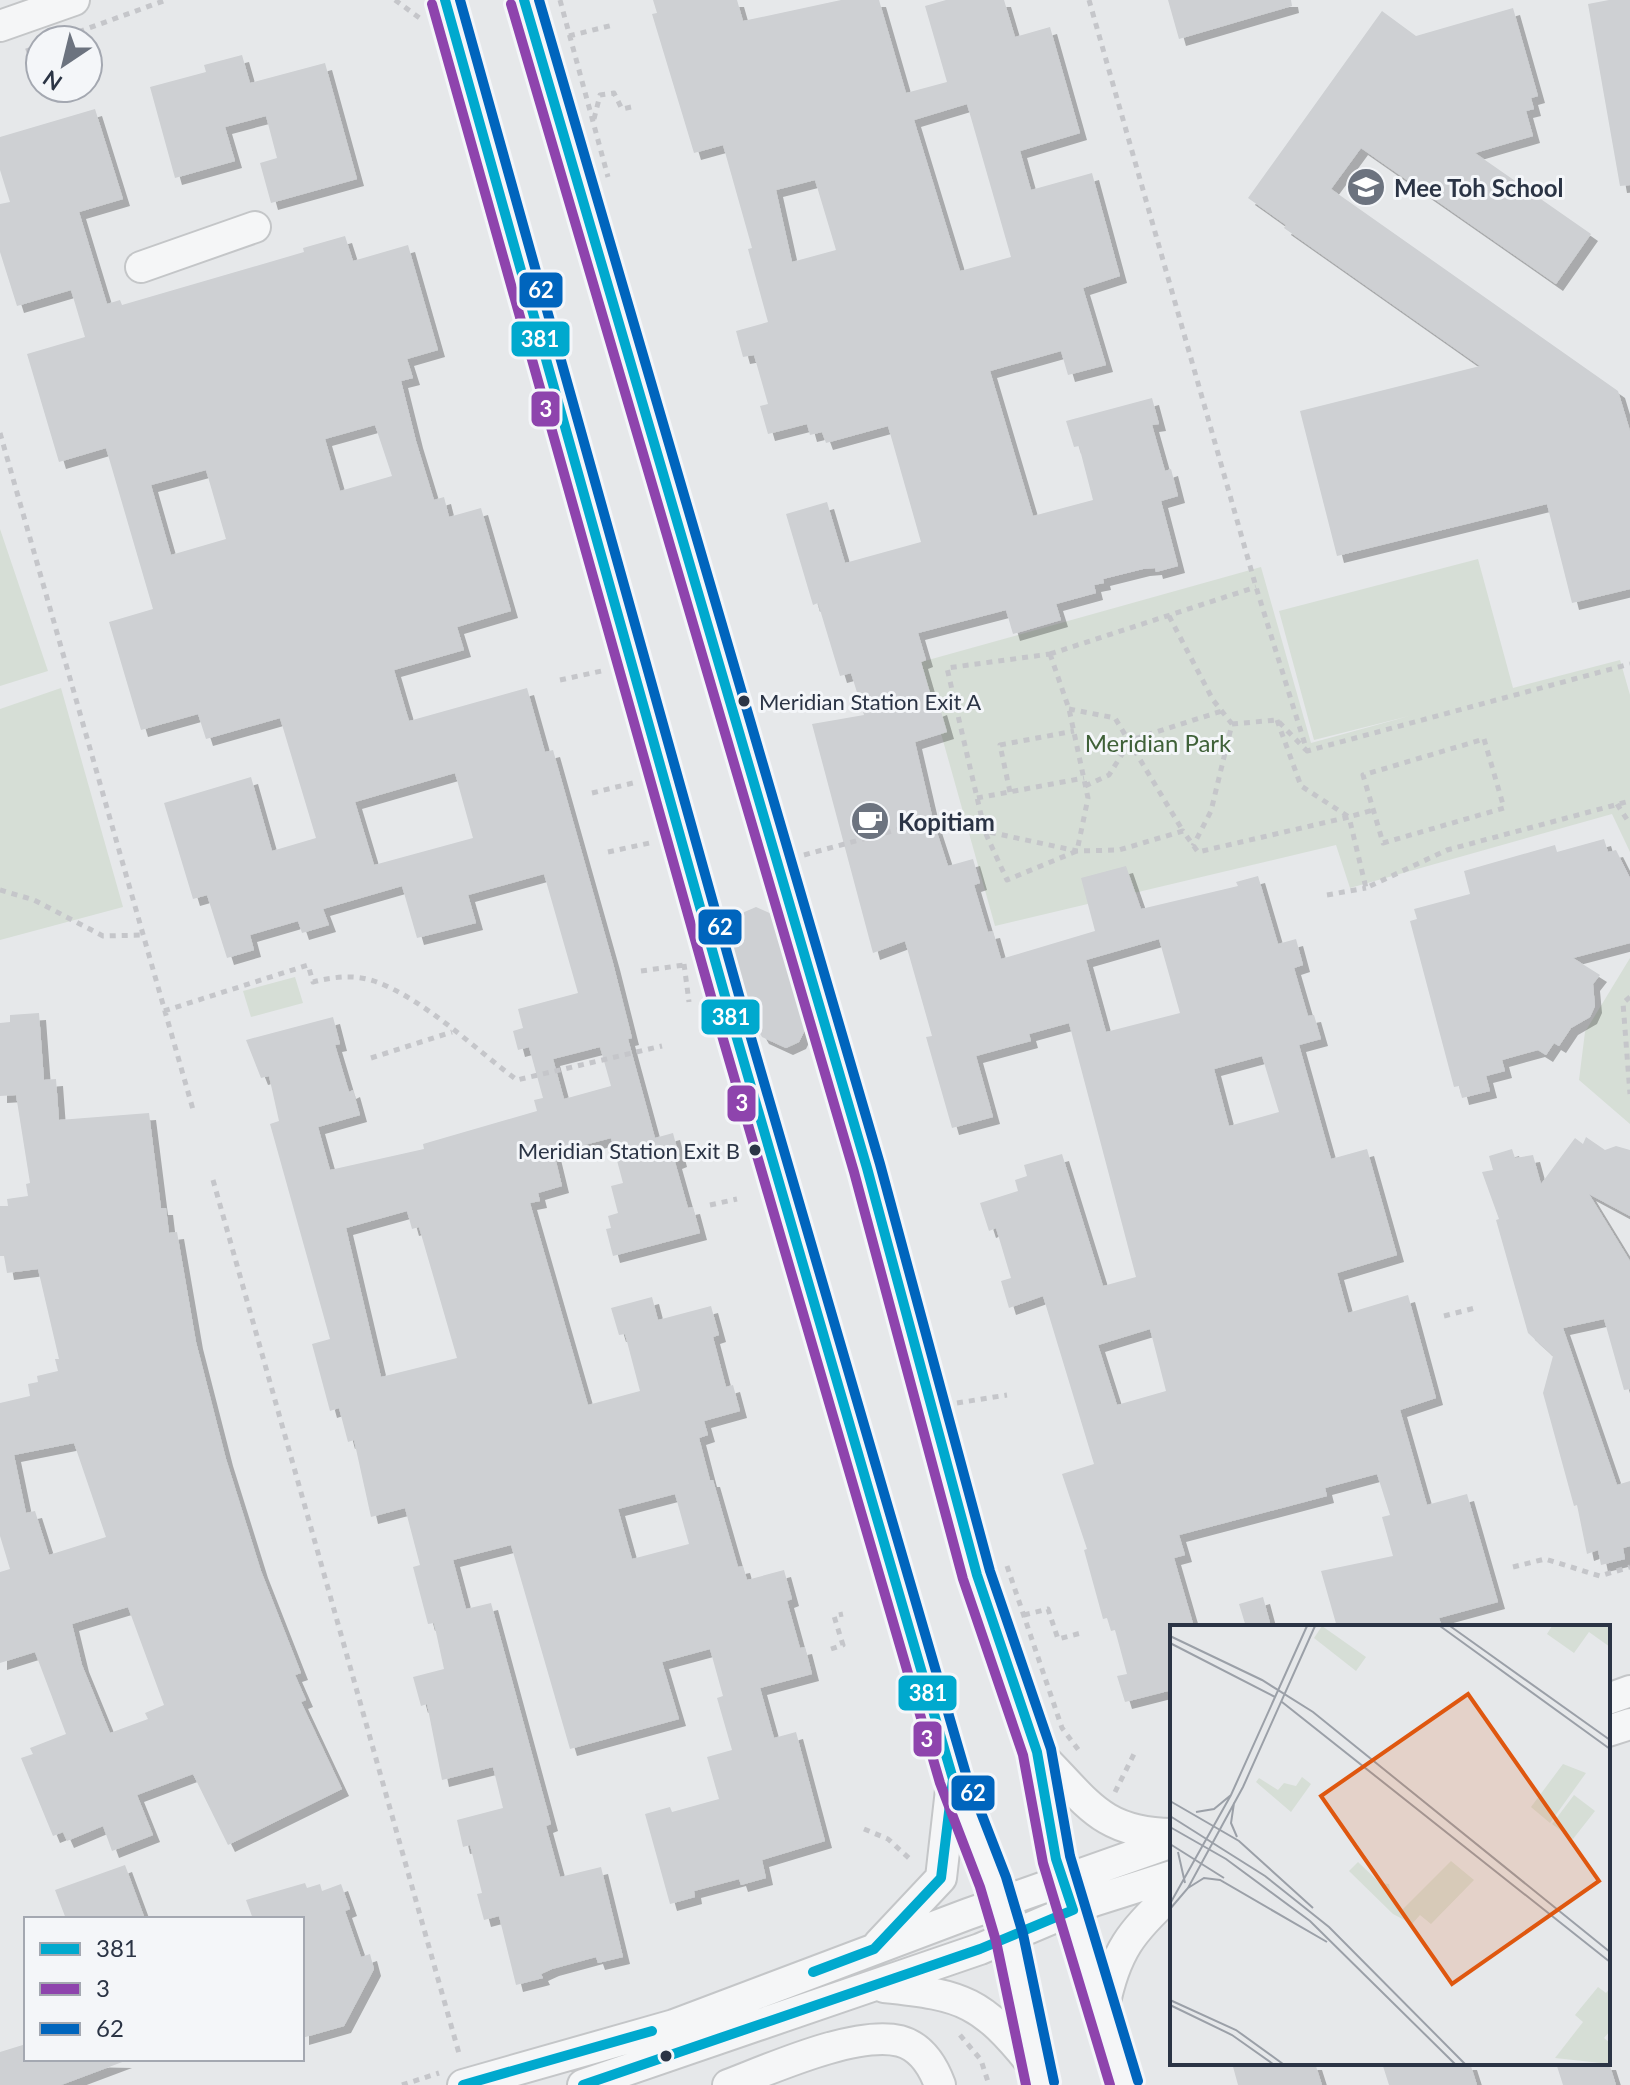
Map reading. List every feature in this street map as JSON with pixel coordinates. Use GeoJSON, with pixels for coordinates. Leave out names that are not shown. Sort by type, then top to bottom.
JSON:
{"type":"FeatureCollection","features":[{"type":"Feature","properties":{"kind":"street"},"geometry":{"type":"LineString","coordinates":[[0,26],[74,0]]}},
{"type":"Feature","properties":{"kind":"street"},"geometry":{"type":"LineString","coordinates":[[524,0],[848,1103],[977,1575],[1037,1752],[1056,1859],[1125,2085]]}},
{"type":"Feature","properties":{"kind":"street"},"geometry":{"type":"LineString","coordinates":[[445,1],[630,662],[953,1779],[1010,1938],[1038,2076]]}},
{"type":"Feature","properties":{"kind":"street"},"geometry":{"type":"LineString","coordinates":[[141,267],[255,227]]}},
{"type":"Feature","properties":{"kind":"street"},"geometry":{"type":"LineString","coordinates":[[1610,1698],[1630,1691]]}},
{"type":"Feature","properties":{"kind":"street"},"geometry":{"type":"LineString","coordinates":[[1610,1730],[1630,1724]]}},
{"type":"Feature","properties":{"kind":"street"},"geometry":{"type":"LineString","coordinates":[[1037,1752],[1102,1817],[1116,1826],[1141,1833],[1170,1834]]}},
{"type":"Feature","properties":{"kind":"street"},"geometry":{"type":"LineString","coordinates":[[874,1949],[941,1878],[953,1779]]}},
{"type":"Feature","properties":{"kind":"street"},"geometry":{"type":"LineString","coordinates":[[583,2085],[1010,1938],[1068,1896],[1170,1843]]}},
{"type":"Feature","properties":{"kind":"street"},"geometry":{"type":"LineString","coordinates":[[463,2075],[674,2025],[999,1905],[1068,1896],[1170,1876]]}},
{"type":"Feature","properties":{"kind":"street"},"geometry":{"type":"LineString","coordinates":[[1104,2009],[1112,1970],[1123,1946],[1170,1896]]}},
{"type":"Feature","properties":{"kind":"street"},"geometry":{"type":"LineString","coordinates":[[874,1986],[934,1992],[971,2003],[999,2023],[1038,2076]]}},
{"type":"Feature","properties":{"kind":"street"},"geometry":{"type":"LineString","coordinates":[[728,2085],[817,2052],[871,2041],[899,2041],[914,2048],[934,2068],[940,2085]]}},
{"type":"Feature","properties":{"kind":"path"},"geometry":{"type":"LineString","coordinates":[[100,24],[166,0]]}},
{"type":"Feature","properties":{"kind":"path"},"geometry":{"type":"LineString","coordinates":[[560,0],[609,181]]}},
{"type":"Feature","properties":{"kind":"path"},"geometry":{"type":"LineString","coordinates":[[1089,0],[1256,587],[1307,751]]}},
{"type":"Feature","properties":{"kind":"path"},"geometry":{"type":"LineString","coordinates":[[569,36],[613,25]]}},
{"type":"Feature","properties":{"kind":"path"},"geometry":{"type":"LineString","coordinates":[[593,119],[600,95],[614,93],[622,109],[636,106]]}},
{"type":"Feature","properties":{"kind":"path"},"geometry":{"type":"LineString","coordinates":[[0,433],[194,1113]]}},
{"type":"Feature","properties":{"kind":"path"},"geometry":{"type":"LineString","coordinates":[[1077,851],[1007,880],[985,832],[947,668],[1050,654],[1256,587]]}},
{"type":"Feature","properties":{"kind":"path"},"geometry":{"type":"LineString","coordinates":[[1169,616],[1213,700],[1232,724]]}},
{"type":"Feature","properties":{"kind":"path"},"geometry":{"type":"LineString","coordinates":[[1050,654],[1069,709],[1088,798],[1077,851]]}},
{"type":"Feature","properties":{"kind":"path"},"geometry":{"type":"LineString","coordinates":[[560,680],[630,662]]}},
{"type":"Feature","properties":{"kind":"path"},"geometry":{"type":"LineString","coordinates":[[1307,751],[1630,664]]}},
{"type":"Feature","properties":{"kind":"path"},"geometry":{"type":"LineString","coordinates":[[1069,709],[1115,718],[1198,852],[1373,810]]}},
{"type":"Feature","properties":{"kind":"path"},"geometry":{"type":"LineString","coordinates":[[977,798],[1085,782],[1109,775],[1131,740],[1222,711]]}},
{"type":"Feature","properties":{"kind":"path"},"geometry":{"type":"LineString","coordinates":[[1277,720],[1307,751]]}},
{"type":"Feature","properties":{"kind":"path"},"geometry":{"type":"LineString","coordinates":[[1232,724],[1277,720]]}},
{"type":"Feature","properties":{"kind":"path"},"geometry":{"type":"LineString","coordinates":[[1277,720],[1301,786],[1349,817],[1366,888]]}},
{"type":"Feature","properties":{"kind":"path"},"geometry":{"type":"LineString","coordinates":[[1193,846],[1211,811],[1232,724]]}},
{"type":"Feature","properties":{"kind":"path"},"geometry":{"type":"LineString","coordinates":[[1010,792],[1000,745],[1074,731]]}},
{"type":"Feature","properties":{"kind":"path"},"geometry":{"type":"LineString","coordinates":[[1484,739],[1504,808],[1383,843],[1373,810],[1363,775],[1484,739]]}},
{"type":"Feature","properties":{"kind":"path"},"geometry":{"type":"LineString","coordinates":[[592,793],[643,781]]}},
{"type":"Feature","properties":{"kind":"path"},"geometry":{"type":"LineString","coordinates":[[1327,895],[1366,888],[1447,850],[1630,802]]}},
{"type":"Feature","properties":{"kind":"path"},"geometry":{"type":"LineString","coordinates":[[1615,805],[1630,824]]}},
{"type":"Feature","properties":{"kind":"path"},"geometry":{"type":"LineString","coordinates":[[800,856],[933,820],[1077,851],[1119,850],[1183,831]]}},
{"type":"Feature","properties":{"kind":"path"},"geometry":{"type":"LineString","coordinates":[[608,852],[657,841]]}},
{"type":"Feature","properties":{"kind":"path"},"geometry":{"type":"LineString","coordinates":[[0,890],[34,900],[103,936],[143,935]]}},
{"type":"Feature","properties":{"kind":"path"},"geometry":{"type":"LineString","coordinates":[[164,1011],[308,965],[313,982],[337,976],[360,979],[400,993],[517,1080],[662,1046]]}},
{"type":"Feature","properties":{"kind":"path"},"geometry":{"type":"LineString","coordinates":[[641,971],[684,965]]}},
{"type":"Feature","properties":{"kind":"path"},"geometry":{"type":"LineString","coordinates":[[1630,997],[1623,1003],[1630,1094]]}},
{"type":"Feature","properties":{"kind":"path"},"geometry":{"type":"LineString","coordinates":[[371,1058],[452,1032]]}},
{"type":"Feature","properties":{"kind":"path"},"geometry":{"type":"LineString","coordinates":[[213,1180],[463,2075]]}},
{"type":"Feature","properties":{"kind":"path"},"geometry":{"type":"LineString","coordinates":[[710,1205],[737,1199]]}},
{"type":"Feature","properties":{"kind":"path"},"geometry":{"type":"LineString","coordinates":[[1444,1316],[1475,1308]]}},
{"type":"Feature","properties":{"kind":"path"},"geometry":{"type":"LineString","coordinates":[[951,1389],[960,1419]]}},
{"type":"Feature","properties":{"kind":"path"},"geometry":{"type":"LineString","coordinates":[[955,1404],[1007,1395]]}},
{"type":"Feature","properties":{"kind":"path"},"geometry":{"type":"LineString","coordinates":[[1003,1555],[1062,1728],[1087,1761]]}},
{"type":"Feature","properties":{"kind":"path"},"geometry":{"type":"LineString","coordinates":[[1513,1567],[1545,1559],[1600,1576],[1630,1567]]}},
{"type":"Feature","properties":{"kind":"path"},"geometry":{"type":"LineString","coordinates":[[1024,1615],[1048,1609],[1058,1639],[1081,1633]]}},
{"type":"Feature","properties":{"kind":"path"},"geometry":{"type":"LineString","coordinates":[[831,1649],[843,1645],[834,1616],[843,1614]]}},
{"type":"Feature","properties":{"kind":"path"},"geometry":{"type":"LineString","coordinates":[[1114,1795],[1134,1754]]}},
{"type":"Feature","properties":{"kind":"path"},"geometry":{"type":"LineString","coordinates":[[1105,1783],[1114,1795],[1124,1799]]}},
{"type":"Feature","properties":{"kind":"path"},"geometry":{"type":"LineString","coordinates":[[864,1829],[888,1839],[911,1860]]}},
{"type":"Feature","properties":{"kind":"green space"},"geometry":{"type":"Polygon","coordinates":[[[0,529],[48,671],[0,686],[0,529]]]}},
{"type":"Feature","properties":{"kind":"green space","name":"Meridian Park"},"geometry":{"type":"Polygon","coordinates":[[[1478,559],[1513,688],[1620,660],[1630,695],[1630,852],[1612,814],[1350,888],[1336,845],[995,926],[921,662],[1261,567],[1311,743],[1409,716],[1314,740],[1279,611],[1478,559]]]}},
{"type":"Feature","properties":{"kind":"green space"},"geometry":{"type":"Polygon","coordinates":[[[61,688],[123,907],[0,940],[0,709],[61,688]]]}},
{"type":"Feature","properties":{"kind":"green space"},"geometry":{"type":"Polygon","coordinates":[[[1630,958],[1630,1124],[1579,1080],[1585,1032],[1630,958]]]}},
{"type":"Feature","properties":{"kind":"green space"},"geometry":{"type":"Polygon","coordinates":[[[295,977],[303,1003],[251,1017],[243,991],[295,977]]]}},
{"type":"Feature","properties":{"kind":"building"},"geometry":{"type":"Polygon","coordinates":[[[653,0],[737,0],[743,21],[841,0],[879,0],[906,93],[947,82],[925,6],[946,0],[1004,0],[1015,37],[1050,27],[1080,133],[1020,151],[1031,190],[1092,173],[1120,276],[1083,288],[1106,365],[1068,375],[1061,351],[990,371],[1033,516],[1093,500],[1079,446],[1074,447],[1066,421],[1152,398],[1159,424],[1152,425],[1165,471],[1171,469],[1178,496],[1161,501],[1178,566],[1156,572],[1155,568],[1143,569],[1103,579],[1104,583],[1094,585],[1096,593],[1056,604],[1061,620],[1013,634],[1006,610],[918,633],[926,660],[921,662],[935,710],[940,708],[947,732],[915,742],[933,820],[948,866],[973,859],[980,883],[974,885],[988,932],[993,931],[1001,959],[1095,931],[1081,878],[1126,866],[1141,909],[1238,886],[1236,882],[1258,876],[1278,944],[1296,939],[1303,965],[1294,968],[1308,1016],[1314,1015],[1321,1039],[1299,1045],[1331,1159],[1367,1149],[1397,1255],[1337,1273],[1348,1313],[1408,1295],[1436,1398],[1400,1410],[1427,1505],[1467,1494],[1498,1602],[1439,1618],[1441,1625],[1336,1625],[1321,1571],[1393,1556],[1382,1517],[1390,1515],[1377,1474],[1325,1488],[1327,1496],[1179,1535],[1185,1555],[1174,1558],[1193,1625],[1170,1625],[1170,1691],[1125,1702],[1117,1676],[1127,1674],[1115,1630],[1111,1631],[1107,1618],[1103,1619],[1084,1550],[1087,1549],[1062,1474],[1094,1464],[1043,1296],[1009,1308],[1001,1281],[1011,1278],[996,1228],[989,1231],[980,1203],[1018,1191],[1015,1180],[1027,1176],[1024,1165],[1062,1154],[1103,1286],[1136,1277],[1069,1023],[1029,1034],[1031,1041],[976,1056],[993,1117],[952,1128],[926,1037],[932,1036],[905,941],[873,953],[812,724],[864,715],[851,673],[840,676],[818,603],[813,605],[786,514],[827,502],[845,563],[921,542],[888,426],[826,443],[822,432],[810,435],[807,424],[768,434],[760,406],[768,404],[754,355],[743,357],[736,331],[768,322],[748,249],[752,248],[723,145],[694,153],[652,14],[657,13],[653,0]],[[967,104],[914,120],[960,271],[1011,257],[967,104]],[[815,180],[776,190],[792,262],[836,250],[815,180]],[[1159,939],[1086,960],[1106,1032],[1180,1013],[1159,939]],[[1262,1056],[1214,1069],[1229,1126],[1279,1112],[1262,1056]],[[1150,1329],[1098,1345],[1117,1405],[1166,1391],[1150,1329]]]}},
{"type":"Feature","properties":{"kind":"building"},"geometry":{"type":"Polygon","coordinates":[[[1168,0],[1291,0],[1292,6],[1179,39],[1168,0]]]}},
{"type":"Feature","properties":{"kind":"building"},"geometry":{"type":"Polygon","coordinates":[[[1630,0],[1630,185],[1620,186],[1588,4],[1630,0]]]}},
{"type":"Feature","properties":{"kind":"building"},"geometry":{"type":"Polygon","coordinates":[[[1513,8],[1538,96],[1531,98],[1534,109],[1526,111],[1533,136],[1475,153],[1591,234],[1556,284],[1361,148],[1331,189],[1618,391],[1630,431],[1630,589],[1572,603],[1547,504],[1337,556],[1300,411],[1480,366],[1284,228],[1286,225],[1248,198],[1382,11],[1416,36],[1513,8]]]}},
{"type":"Feature","properties":{"kind":"building"},"geometry":{"type":"Polygon","coordinates":[[[242,55],[250,83],[325,63],[357,179],[271,203],[260,163],[277,158],[266,116],[225,127],[235,161],[175,178],[150,87],[206,72],[204,65],[242,55]]]}},
{"type":"Feature","properties":{"kind":"building"},"geometry":{"type":"Polygon","coordinates":[[[95,109],[123,199],[79,212],[107,304],[120,300],[122,305],[304,252],[303,248],[345,236],[353,261],[408,245],[438,350],[407,359],[413,378],[401,381],[416,441],[434,500],[444,497],[449,517],[481,508],[511,611],[457,627],[464,650],[394,670],[409,721],[527,688],[545,752],[553,750],[613,963],[632,1038],[628,1039],[655,1138],[673,1133],[680,1160],[675,1162],[688,1208],[693,1207],[700,1233],[613,1256],[606,1229],[611,1228],[608,1216],[618,1213],[611,1186],[623,1183],[611,1138],[554,1153],[562,1186],[538,1193],[540,1201],[530,1203],[588,1405],[640,1391],[625,1334],[619,1335],[611,1308],[652,1297],[658,1320],[711,1306],[719,1335],[713,1337],[726,1387],[733,1385],[740,1411],[704,1421],[708,1435],[699,1438],[710,1480],[713,1480],[738,1567],[743,1566],[747,1580],[784,1570],[792,1599],[787,1601],[800,1648],[805,1647],[812,1674],[760,1688],[774,1738],[796,1732],[825,1841],[762,1860],[766,1878],[741,1885],[739,1879],[694,1891],[695,1897],[670,1904],[645,1814],[670,1807],[672,1812],[719,1799],[707,1757],[732,1750],[717,1698],[723,1696],[710,1649],[662,1662],[679,1719],[570,1749],[511,1545],[453,1560],[466,1609],[491,1603],[551,1824],[546,1826],[560,1877],[601,1867],[623,1957],[598,1963],[596,1957],[552,1969],[541,1974],[543,1978],[516,1985],[499,1916],[484,1920],[477,1894],[482,1893],[470,1845],[463,1847],[457,1820],[503,1808],[493,1767],[442,1780],[427,1704],[421,1706],[413,1677],[444,1669],[434,1623],[428,1624],[413,1567],[420,1565],[405,1508],[371,1517],[354,1440],[348,1442],[339,1408],[330,1411],[312,1344],[330,1339],[270,1124],[279,1121],[269,1076],[261,1078],[246,1040],[333,1017],[340,1044],[335,1045],[349,1092],[353,1090],[360,1115],[318,1127],[330,1170],[424,1149],[423,1144],[537,1111],[534,1100],[543,1098],[529,1047],[518,1050],[513,1031],[523,1028],[518,1009],[578,993],[544,874],[468,895],[476,923],[417,938],[402,886],[323,909],[329,925],[302,933],[298,921],[250,935],[254,950],[227,958],[207,895],[193,899],[164,803],[251,777],[272,851],[316,838],[280,718],[206,739],[198,714],[141,730],[109,622],[153,609],[106,448],[59,462],[27,354],[85,337],[71,290],[17,306],[0,252],[0,204],[10,202],[0,170],[0,137],[95,109]],[[375,425],[325,439],[340,491],[392,476],[375,425]],[[206,470],[151,485],[171,555],[226,539],[206,470]],[[455,773],[355,802],[374,865],[473,838],[455,773]],[[600,1047],[553,1059],[564,1099],[611,1086],[600,1047]],[[407,1211],[346,1228],[381,1377],[457,1358],[419,1227],[412,1229],[407,1211]],[[675,1494],[618,1509],[632,1559],[689,1544],[675,1494]]]}},
{"type":"Feature","properties":{"kind":"building"},"geometry":{"type":"Polygon","coordinates":[[[1604,839],[1608,852],[1616,850],[1630,878],[1630,943],[1573,958],[1600,975],[1593,984],[1595,1006],[1590,1017],[1571,1028],[1559,1046],[1554,1043],[1546,1055],[1538,1050],[1502,1060],[1505,1071],[1486,1076],[1490,1091],[1462,1098],[1459,1086],[1454,1087],[1410,921],[1417,919],[1414,909],[1470,894],[1464,871],[1555,845],[1557,852],[1604,839]]]}},
{"type":"Feature","properties":{"kind":"building"},"geometry":{"type":"Polygon","coordinates":[[[756,907],[774,915],[807,1026],[799,1042],[786,1048],[762,1037],[755,1025],[732,943],[742,913],[756,907]]]}},
{"type":"Feature","properties":{"kind":"building"},"geometry":{"type":"Polygon","coordinates":[[[39,1013],[44,1080],[56,1079],[59,1120],[149,1113],[161,1208],[166,1208],[169,1233],[177,1232],[196,1342],[226,1459],[261,1571],[301,1673],[295,1675],[306,1700],[301,1702],[342,1789],[228,1845],[193,1774],[137,1795],[153,1835],[112,1851],[103,1826],[67,1841],[63,1832],[53,1836],[21,1758],[33,1754],[30,1748],[66,1734],[35,1652],[0,1663],[0,1572],[10,1569],[0,1536],[0,1403],[30,1396],[28,1384],[38,1382],[37,1376],[58,1371],[55,1359],[59,1359],[38,1269],[7,1273],[4,1256],[0,1256],[0,1206],[8,1206],[7,1199],[28,1196],[26,1184],[30,1183],[16,1095],[0,1096],[0,1023],[10,1022],[10,1015],[39,1013]],[[74,1443],[14,1455],[26,1513],[35,1511],[49,1555],[106,1537],[74,1443]],[[128,1607],[72,1624],[82,1665],[110,1733],[148,1719],[145,1713],[164,1705],[128,1607]]]}},
{"type":"Feature","properties":{"kind":"building"},"geometry":{"type":"Polygon","coordinates":[[[1586,1137],[1605,1150],[1616,1146],[1630,1150],[1630,1216],[1589,1194],[1630,1261],[1630,1389],[1624,1390],[1604,1319],[1563,1328],[1617,1485],[1630,1481],[1630,1546],[1623,1548],[1625,1559],[1601,1565],[1598,1550],[1587,1554],[1577,1505],[1574,1506],[1543,1393],[1553,1356],[1528,1333],[1496,1220],[1499,1219],[1482,1172],[1493,1170],[1489,1156],[1512,1149],[1515,1158],[1533,1155],[1541,1184],[1575,1138],[1583,1144],[1586,1137]]]}},
{"type":"Feature","properties":{"kind":"building"},"geometry":{"type":"Polygon","coordinates":[[[1263,1597],[1270,1623],[1245,1625],[1239,1604],[1263,1597]]]}},
{"type":"Feature","properties":{"kind":"building"},"geometry":{"type":"Polygon","coordinates":[[[125,1865],[144,1917],[65,1917],[55,1890],[125,1865]]]}},
{"type":"Feature","properties":{"kind":"building"},"geometry":{"type":"Polygon","coordinates":[[[305,1883],[307,1888],[320,1884],[322,1891],[341,1884],[350,1909],[345,1911],[361,1957],[370,1954],[374,1969],[344,2026],[304,2037],[304,1917],[252,1917],[246,1900],[305,1883]]]}},
{"type":"Feature","properties":{"kind":"building"},"geometry":{"type":"Polygon","coordinates":[[[24,2045],[24,2061],[125,2061],[61,2085],[0,2085],[0,2052],[24,2045]]]}},
{"type":"Feature","properties":{"kind":"building"},"geometry":{"type":"Polygon","coordinates":[[[1233,2065],[1316,2065],[1322,2085],[1238,2085],[1233,2065]]]}},
{"type":"Feature","properties":{"kind":"building"},"geometry":{"type":"Polygon","coordinates":[[[1383,2065],[1471,2065],[1477,2085],[1389,2085],[1383,2065]]]}},
{"type":"Feature","properties":{"kind":"building"},"geometry":{"type":"Polygon","coordinates":[[[1557,2065],[1610,2065],[1616,2085],[1563,2085],[1557,2065]]]}},
{"type":"Feature","properties":{"kind":"transit line","name":"381"},"geometry":{"type":"LineString","coordinates":[[445,0],[736,1035],[953,1779],[941,1878],[874,1949],[813,1972]]}},
{"type":"Feature","properties":{"kind":"transit line","name":"62"},"geometry":{"type":"LineString","coordinates":[[460,0],[749,1031],[966,1774],[1006,1877],[1023,1934],[1054,2082]]}},
{"type":"Feature","properties":{"kind":"transit line","name":"381"},"geometry":{"type":"LineString","coordinates":[[524,0],[867,1168],[977,1575],[1037,1752],[1056,1859],[1073,1910],[980,1949],[583,2085]]}},
{"type":"Feature","properties":{"kind":"transit line","name":"62"},"geometry":{"type":"LineString","coordinates":[[539,0],[880,1164],[990,1571],[1051,1749],[1070,1856],[1138,2081]]}},
{"type":"Feature","properties":{"kind":"transit line","name":"3"},"geometry":{"type":"LineString","coordinates":[[432,4],[723,1039],[940,1783],[980,1887],[996,1941],[1026,2085]]}},
{"type":"Feature","properties":{"kind":"transit line","name":"3"},"geometry":{"type":"LineString","coordinates":[[511,4],[854,1172],[963,1579],[1023,1755],[1043,1863],[1110,2085]]}},
{"type":"Feature","properties":{"kind":"transit line","name":"381"},"geometry":{"type":"LineString","coordinates":[[463,2085],[652,2031]]}},
{"type":"Feature","properties":{"kind":"place","name":"Mee Toh School"},"geometry":{"type":"Point","coordinates":[1366,187]}},
{"type":"Feature","properties":{"kind":"place","name":"Meridian Station Exit A"},"geometry":{"type":"Point","coordinates":[744,701]}},
{"type":"Feature","properties":{"kind":"place","name":"Kopitiam"},"geometry":{"type":"Point","coordinates":[870,821]}},
{"type":"Feature","properties":{"kind":"place","name":"Meridian Station Exit B"},"geometry":{"type":"Point","coordinates":[755,1150]}}]}
